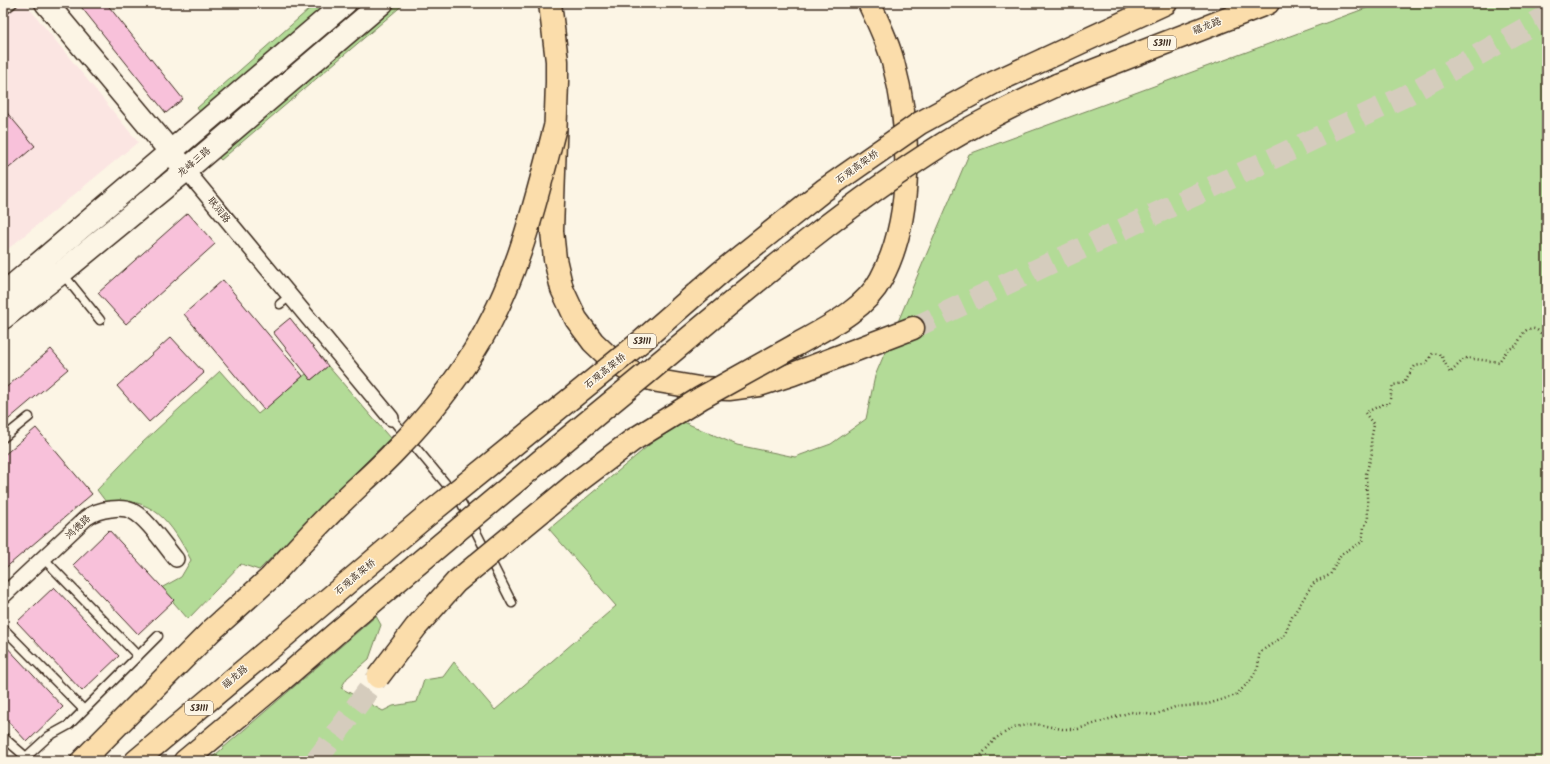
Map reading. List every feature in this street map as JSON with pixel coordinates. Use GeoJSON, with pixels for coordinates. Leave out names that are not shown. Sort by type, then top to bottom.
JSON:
{"type":"FeatureCollection","features":[{"type":"Feature","properties":{"kind":"highway"},"geometry":{"type":"LineString","coordinates":[[550,3],[557,61],[557,103],[552,231],[555,260],[562,289],[576,319],[593,342],[613,361],[636,375],[658,381],[698,388],[729,389],[758,386],[833,360],[913,328]]}},
{"type":"Feature","properties":{"kind":"highway"},"geometry":{"type":"LineString","coordinates":[[378,677],[416,627],[456,582],[576,483],[633,440],[701,398],[832,325],[859,306],[881,279],[896,242],[905,199],[906,148],[902,100],[893,61],[869,3]]}},
{"type":"Feature","properties":{"kind":"highway","name":"石观高架桥"},"geometry":{"type":"LineString","coordinates":[[261,656],[426,517],[643,340],[733,262],[824,190],[920,123],[995,82],[1166,3]]}},
{"type":"Feature","properties":{"kind":"highway","name":"福龙路"},"geometry":{"type":"LineString","coordinates":[[185,761],[282,680],[390,586],[695,333],[872,192],[944,144],[1016,104],[1057,85],[1268,3]]}},
{"type":"Feature","properties":{"kind":"highway"},"geometry":{"type":"LineString","coordinates":[[82,761],[211,632],[270,578],[328,516],[412,432],[440,400],[475,351],[496,310],[517,263],[534,210],[555,127]]}},
{"type":"Feature","properties":{"kind":"highway","name":"福龙路"},"geometry":{"type":"LineString","coordinates":[[136,761],[261,656]]}},
{"type":"Feature","properties":{"kind":"main road","name":"联润路"},"geometry":{"type":"LineString","coordinates":[[46,3],[186,170]]}},
{"type":"Feature","properties":{"kind":"main road"},"geometry":{"type":"LineString","coordinates":[[3,294],[345,3]]}},
{"type":"Feature","properties":{"kind":"main road","name":"龙峰三路"},"geometry":{"type":"LineString","coordinates":[[3,318],[62,272],[186,170],[382,3]]}},
{"type":"Feature","properties":{"kind":"street","name":"联润路"},"geometry":{"type":"LineString","coordinates":[[186,170],[285,300],[391,418]]}},
{"type":"Feature","properties":{"kind":"street","name":"鸿德路"},"geometry":{"type":"LineString","coordinates":[[3,596],[93,512],[124,509],[132,511],[140,517],[176,559]]}},
{"type":"Feature","properties":{"kind":"lane"},"geometry":{"type":"LineString","coordinates":[[3,11],[12,3]]}},
{"type":"Feature","properties":{"kind":"lane"},"geometry":{"type":"LineString","coordinates":[[62,272],[100,320]]}},
{"type":"Feature","properties":{"kind":"lane"},"geometry":{"type":"LineString","coordinates":[[3,438],[30,417]]}},
{"type":"Feature","properties":{"kind":"lane"},"geometry":{"type":"LineString","coordinates":[[391,418],[461,502],[512,604]]}},
{"type":"Feature","properties":{"kind":"lane"},"geometry":{"type":"LineString","coordinates":[[44,559],[138,656]]}},
{"type":"Feature","properties":{"kind":"lane"},"geometry":{"type":"LineString","coordinates":[[3,628],[83,709]]}},
{"type":"Feature","properties":{"kind":"lane"},"geometry":{"type":"LineString","coordinates":[[3,737],[26,758],[49,736],[65,728],[158,636]]}},
{"type":"Feature","properties":{"kind":"path"},"geometry":{"type":"LineString","coordinates":[[976,761],[996,738],[1011,729],[1020,726],[1036,724],[1062,729],[1074,729],[1125,713],[1138,712],[1154,715],[1175,707],[1208,704],[1236,694],[1251,680],[1258,667],[1259,655],[1284,636],[1292,617],[1312,585],[1316,581],[1330,575],[1342,554],[1362,542],[1364,528],[1368,519],[1366,474],[1372,453],[1371,440],[1374,426],[1365,413],[1381,405],[1389,404],[1393,385],[1403,383],[1415,366],[1426,364],[1433,353],[1441,354],[1450,373],[1465,358],[1499,362],[1507,350],[1516,346],[1522,333],[1526,330],[1537,330],[1547,338]]}},
{"type":"Feature","properties":{"kind":"shaded area"},"geometry":{"type":"Polygon","coordinates":[[[3,3],[25,3],[138,142],[3,253],[3,3]]]}},
{"type":"Feature","properties":{"kind":"green space"},"geometry":{"type":"Polygon","coordinates":[[[316,3],[328,3],[200,112],[197,108],[316,3]]]}},
{"type":"Feature","properties":{"kind":"green space"},"geometry":{"type":"Polygon","coordinates":[[[399,3],[405,3],[221,160],[218,157],[399,3]]]}},
{"type":"Feature","properties":{"kind":"green space"},"geometry":{"type":"Polygon","coordinates":[[[1380,3],[1547,3],[1547,761],[208,761],[376,616],[381,625],[369,659],[347,678],[341,688],[383,711],[393,706],[417,702],[424,680],[443,677],[454,662],[495,710],[616,606],[549,529],[679,420],[737,445],[795,457],[831,444],[866,419],[875,376],[969,154],[1380,3]]]}},
{"type":"Feature","properties":{"kind":"green space"},"geometry":{"type":"Polygon","coordinates":[[[328,366],[390,438],[259,570],[241,564],[188,619],[161,588],[181,577],[191,560],[176,534],[159,514],[148,507],[122,501],[106,502],[97,490],[142,443],[220,371],[258,414],[306,374],[311,380],[328,366]]]}},
{"type":"Feature","properties":{"kind":"building"},"geometry":{"type":"Polygon","coordinates":[[[78,3],[106,3],[183,99],[166,113],[78,3]]]}},
{"type":"Feature","properties":{"kind":"building"},"geometry":{"type":"Polygon","coordinates":[[[3,108],[35,146],[3,173],[3,108]]]}},
{"type":"Feature","properties":{"kind":"building"},"geometry":{"type":"Polygon","coordinates":[[[188,213],[215,244],[126,324],[98,293],[188,213]]]}},
{"type":"Feature","properties":{"kind":"building"},"geometry":{"type":"Polygon","coordinates":[[[223,280],[303,376],[264,410],[184,314],[223,280]]]}},
{"type":"Feature","properties":{"kind":"building"},"geometry":{"type":"Polygon","coordinates":[[[290,318],[328,366],[311,380],[273,332],[290,318]]]}},
{"type":"Feature","properties":{"kind":"building"},"geometry":{"type":"Polygon","coordinates":[[[171,337],[204,373],[149,422],[117,386],[171,337]]]}},
{"type":"Feature","properties":{"kind":"building"},"geometry":{"type":"Polygon","coordinates":[[[51,349],[68,369],[3,424],[3,390],[51,349]]]}},
{"type":"Feature","properties":{"kind":"building"},"geometry":{"type":"Polygon","coordinates":[[[36,428],[92,494],[3,570],[3,456],[36,428]]]}},
{"type":"Feature","properties":{"kind":"building"},"geometry":{"type":"Polygon","coordinates":[[[109,530],[174,600],[138,634],[73,565],[109,530]]]}},
{"type":"Feature","properties":{"kind":"building"},"geometry":{"type":"Polygon","coordinates":[[[54,587],[119,656],[82,691],[17,622],[54,587]]]}},
{"type":"Feature","properties":{"kind":"building"},"geometry":{"type":"Polygon","coordinates":[[[3,643],[63,707],[27,742],[3,716],[3,643]]]}},
{"type":"Feature","properties":{"kind":"tunnel"},"geometry":{"type":"LineString","coordinates":[[913,328],[1405,96],[1547,16]]}},
{"type":"Feature","properties":{"kind":"tunnel"},"geometry":{"type":"LineString","coordinates":[[316,761],[378,677]]}}]}
